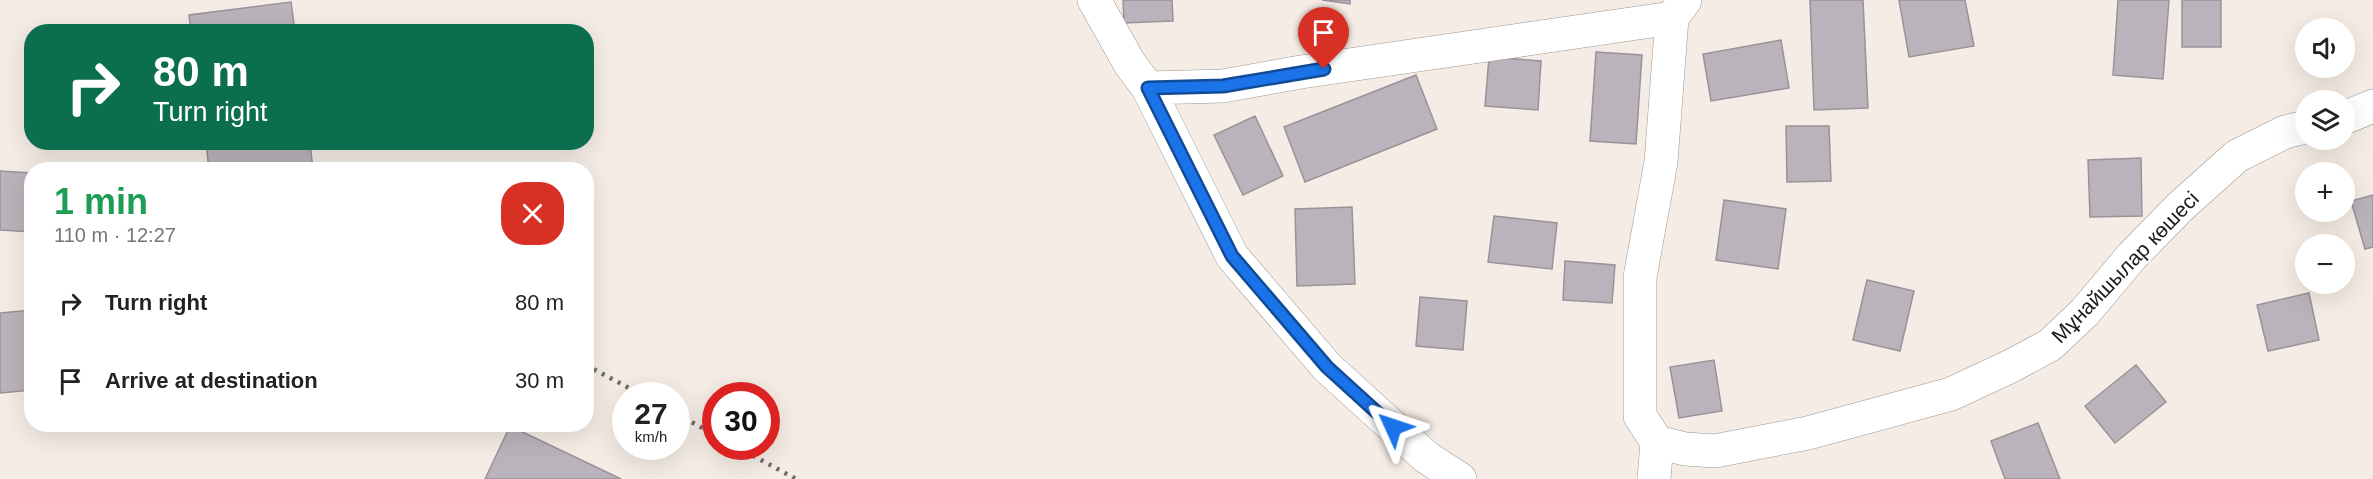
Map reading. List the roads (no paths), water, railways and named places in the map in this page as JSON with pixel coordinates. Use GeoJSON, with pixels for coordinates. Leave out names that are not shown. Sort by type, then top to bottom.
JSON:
{"type":"FeatureCollection","features":[{"type":"Feature","properties":{"kind":"street"},"geometry":{"type":"LineString","coordinates":[[1094,0],[1130,64],[1148,88],[1232,256],[1327,367],[1426,457],[1460,479]]}},
{"type":"Feature","properties":{"kind":"street"},"geometry":{"type":"LineString","coordinates":[[1148,88],[1223,86],[1678,9],[1661,162],[1640,278],[1640,416],[1657,442],[1654,479]]}},
{"type":"Feature","properties":{"kind":"street"},"geometry":{"type":"LineString","coordinates":[[2355,113],[2373,106]]}},
{"type":"Feature","properties":{"kind":"street","name":"Мұнайшылар көшесі"},"geometry":{"type":"LineString","coordinates":[[1657,442],[1685,450],[1715,451],[1808,433],[1951,394],[2011,366],[2050,345],[2084,313],[2132,256],[2237,156],[2285,132],[2295,130]]}},
{"type":"Feature","properties":{"kind":"railway"},"geometry":{"type":"LineString","coordinates":[[594,369],[618,382]]}},
{"type":"Feature","properties":{"kind":"railway"},"geometry":{"type":"LineString","coordinates":[[690,421],[702,428]]}},
{"type":"Feature","properties":{"kind":"railway"},"geometry":{"type":"LineString","coordinates":[[761,460],[796,479]]}}]}
